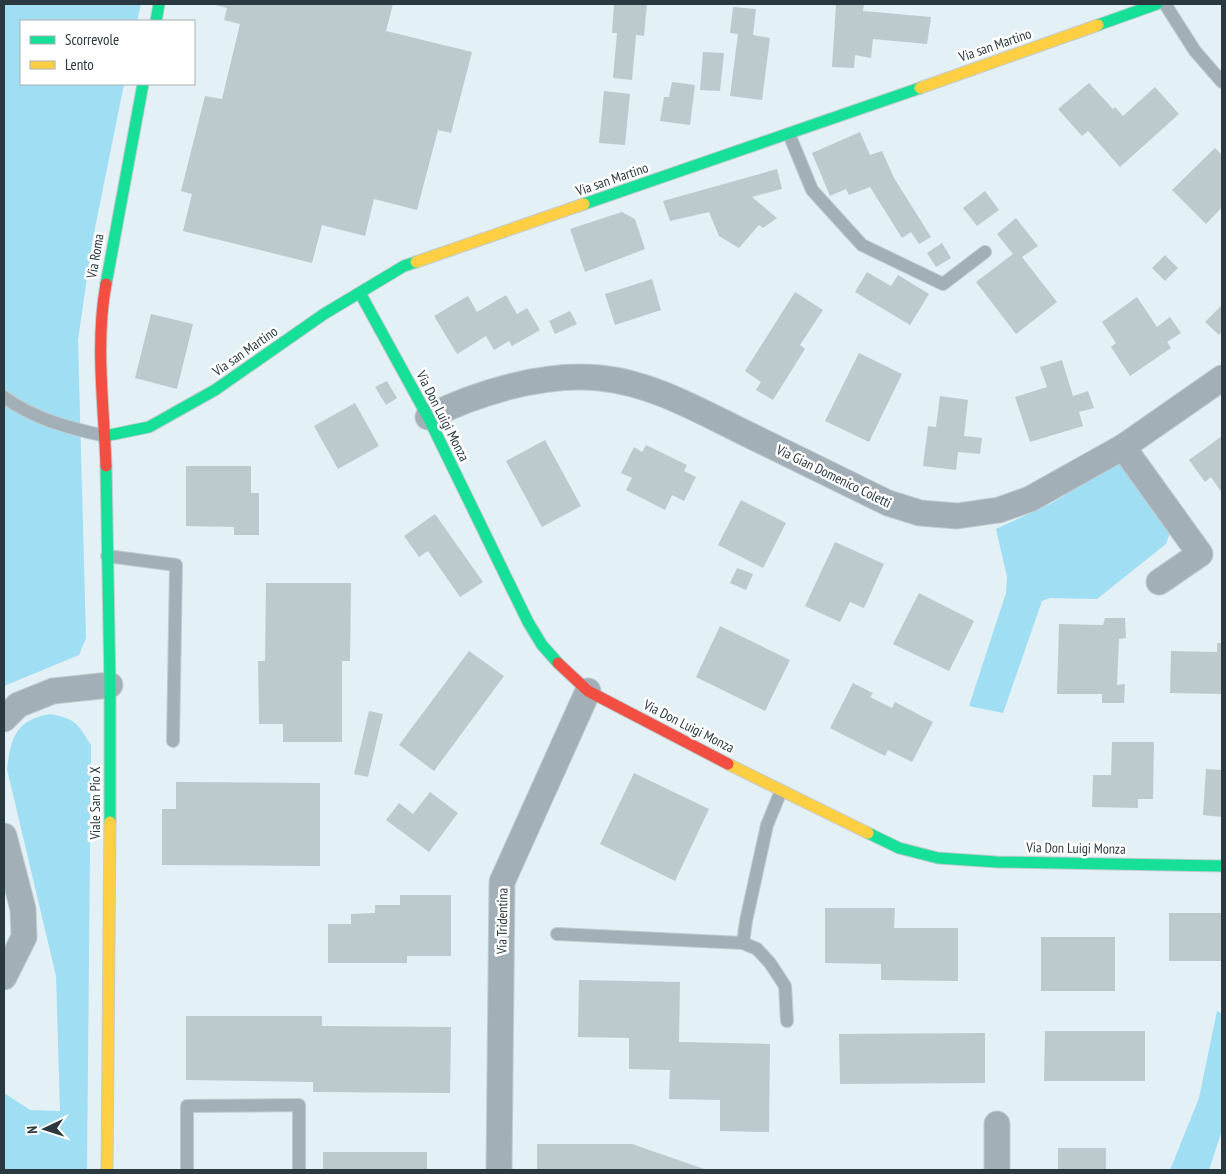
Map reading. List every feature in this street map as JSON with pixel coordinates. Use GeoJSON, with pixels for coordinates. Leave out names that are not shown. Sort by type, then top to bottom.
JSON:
{"type":"FeatureCollection","features":[{"type":"Feature","properties":{"kind":"street"},"geometry":{"type":"LineString","coordinates":[[156,20],[159,4]]}},
{"type":"Feature","properties":{"kind":"street","name":"Via san Martino"},"geometry":{"type":"LineString","coordinates":[[105,436],[149,427],[215,390],[324,314],[404,266],[789,134],[1158,4]]}},
{"type":"Feature","properties":{"kind":"street","name":"Via Roma"},"geometry":{"type":"LineString","coordinates":[[105,436],[101,353],[102,304],[143,85]]}},
{"type":"Feature","properties":{"kind":"street","name":"Via Don Luigi Monza"},"geometry":{"type":"LineString","coordinates":[[360,293],[428,417],[537,637],[555,661],[588,691],[781,791],[899,848],[938,858],[997,862],[1222,866]]}},
{"type":"Feature","properties":{"kind":"street","name":"Via Gian Domenico Coletti"},"geometry":{"type":"LineString","coordinates":[[428,417],[456,403],[502,388],[560,378],[599,377],[634,384],[676,399],[888,503],[920,513],[958,516],[999,510],[1030,499],[1123,447],[1222,378]]}},
{"type":"Feature","properties":{"kind":"street","name":"Viale San Pio X"},"geometry":{"type":"LineString","coordinates":[[105,436],[110,685],[110,962],[107,1170]]}},
{"type":"Feature","properties":{"kind":"street"},"geometry":{"type":"LineString","coordinates":[[1123,447],[1200,554],[1159,582]]}},
{"type":"Feature","properties":{"kind":"street"},"geometry":{"type":"LineString","coordinates":[[4,719],[18,706],[53,691],[110,685]]}},
{"type":"Feature","properties":{"kind":"street","name":"Via Tridentina"},"geometry":{"type":"LineString","coordinates":[[498,1170],[502,882],[588,691]]}},
{"type":"Feature","properties":{"kind":"street"},"geometry":{"type":"LineString","coordinates":[[4,836],[23,909],[24,937],[4,977]]}},
{"type":"Feature","properties":{"kind":"street"},"geometry":{"type":"LineString","coordinates":[[997,1124],[997,1170]]}},
{"type":"Feature","properties":{"kind":"lane"},"geometry":{"type":"LineString","coordinates":[[1165,4],[1195,51],[1222,82]]}},
{"type":"Feature","properties":{"kind":"lane"},"geometry":{"type":"LineString","coordinates":[[789,134],[812,190],[862,245],[943,284],[985,252]]}},
{"type":"Feature","properties":{"kind":"lane"},"geometry":{"type":"LineString","coordinates":[[4,397],[20,409],[48,421],[105,436]]}},
{"type":"Feature","properties":{"kind":"lane"},"geometry":{"type":"LineString","coordinates":[[107,556],[176,565],[173,741]]}},
{"type":"Feature","properties":{"kind":"lane"},"geometry":{"type":"LineString","coordinates":[[743,944],[746,921],[767,825],[781,791]]}},
{"type":"Feature","properties":{"kind":"lane"},"geometry":{"type":"LineString","coordinates":[[558,934],[743,944],[757,949],[770,963],[785,986],[787,1021]]}},
{"type":"Feature","properties":{"kind":"lane"},"geometry":{"type":"LineString","coordinates":[[187,1170],[187,1106],[299,1105],[299,1170]]}},
{"type":"Feature","properties":{"kind":"shaded area"},"geometry":{"type":"Polygon","coordinates":[[[4,4],[141,4],[137,20],[20,20],[20,85],[124,85],[92,243],[78,340],[86,638],[79,655],[4,686],[4,4]]]}},
{"type":"Feature","properties":{"kind":"shaded area"},"geometry":{"type":"Polygon","coordinates":[[[1119,461],[1170,533],[1166,544],[1097,599],[1050,598],[1042,601],[1003,713],[969,706],[1006,593],[1007,577],[996,529],[1052,503],[1119,461]]]}},
{"type":"Feature","properties":{"kind":"shaded area"},"geometry":{"type":"Polygon","coordinates":[[[50,714],[75,723],[91,745],[87,1170],[4,1170],[4,1093],[30,1110],[60,1111],[56,976],[7,769],[13,739],[17,732],[30,721],[50,714]]]}},
{"type":"Feature","properties":{"kind":"shaded area"},"geometry":{"type":"Polygon","coordinates":[[[1217,1011],[1222,1014],[1222,1130],[1209,1170],[1170,1170],[1199,1098],[1217,1011]]]}},
{"type":"Feature","properties":{"kind":"building"},"geometry":{"type":"Polygon","coordinates":[[[211,4],[393,4],[386,31],[472,52],[451,133],[438,130],[417,210],[374,199],[365,236],[322,225],[312,263],[183,231],[192,194],[181,191],[205,96],[222,99],[240,24],[224,20],[227,8],[211,4]]]}},
{"type":"Feature","properties":{"kind":"building"},"geometry":{"type":"Polygon","coordinates":[[[614,4],[647,4],[644,36],[636,35],[632,80],[613,78],[617,33],[612,33],[614,4]]]}},
{"type":"Feature","properties":{"kind":"building"},"geometry":{"type":"Polygon","coordinates":[[[836,4],[864,4],[863,11],[931,17],[927,44],[873,39],[871,58],[855,55],[854,68],[832,67],[836,4]]]}},
{"type":"Feature","properties":{"kind":"building"},"geometry":{"type":"Polygon","coordinates":[[[733,7],[756,9],[753,35],[770,38],[762,100],[730,96],[738,34],[730,33],[733,7]]]}},
{"type":"Feature","properties":{"kind":"building"},"geometry":{"type":"Polygon","coordinates":[[[703,52],[724,53],[720,91],[700,90],[703,52]]]}},
{"type":"Feature","properties":{"kind":"building"},"geometry":{"type":"Polygon","coordinates":[[[672,82],[695,85],[690,125],[660,121],[664,97],[669,97],[672,82]]]}},
{"type":"Feature","properties":{"kind":"building"},"geometry":{"type":"Polygon","coordinates":[[[1089,83],[1113,109],[1115,107],[1123,116],[1155,87],[1179,114],[1120,167],[1088,131],[1082,136],[1058,109],[1089,83]]]}},
{"type":"Feature","properties":{"kind":"building"},"geometry":{"type":"Polygon","coordinates":[[[604,91],[630,94],[625,145],[599,143],[604,91]]]}},
{"type":"Feature","properties":{"kind":"building"},"geometry":{"type":"Polygon","coordinates":[[[860,132],[870,155],[882,151],[894,178],[931,237],[919,244],[911,232],[902,238],[870,187],[849,195],[846,189],[830,196],[812,153],[860,132]]]}},
{"type":"Feature","properties":{"kind":"building"},"geometry":{"type":"Polygon","coordinates":[[[1215,148],[1222,155],[1222,207],[1206,224],[1172,190],[1215,148]]]}},
{"type":"Feature","properties":{"kind":"building"},"geometry":{"type":"Polygon","coordinates":[[[777,169],[782,189],[752,197],[777,218],[763,228],[759,225],[739,248],[719,236],[709,212],[670,221],[663,201],[777,169]]]}},
{"type":"Feature","properties":{"kind":"building"},"geometry":{"type":"Polygon","coordinates":[[[985,191],[999,210],[977,226],[963,208],[985,191]]]}},
{"type":"Feature","properties":{"kind":"building"},"geometry":{"type":"Polygon","coordinates":[[[622,212],[635,219],[645,249],[585,272],[570,229],[622,212]]]}},
{"type":"Feature","properties":{"kind":"building"},"geometry":{"type":"Polygon","coordinates":[[[1016,218],[1038,246],[1022,257],[1057,302],[1016,334],[976,282],[1013,254],[997,234],[1016,218]]]}},
{"type":"Feature","properties":{"kind":"building"},"geometry":{"type":"Polygon","coordinates":[[[942,243],[951,258],[936,267],[927,253],[942,243]]]}},
{"type":"Feature","properties":{"kind":"building"},"geometry":{"type":"Polygon","coordinates":[[[1165,255],[1178,268],[1165,281],[1152,268],[1165,255]]]}},
{"type":"Feature","properties":{"kind":"building"},"geometry":{"type":"Polygon","coordinates":[[[867,272],[891,286],[898,275],[929,294],[910,325],[855,292],[867,272]]]}},
{"type":"Feature","properties":{"kind":"building"},"geometry":{"type":"Polygon","coordinates":[[[652,279],[661,310],[615,325],[605,294],[652,279]]]}},
{"type":"Feature","properties":{"kind":"building"},"geometry":{"type":"Polygon","coordinates":[[[795,292],[823,310],[800,345],[805,349],[773,400],[756,390],[761,382],[745,371],[795,292]]]}},
{"type":"Feature","properties":{"kind":"building"},"geometry":{"type":"Polygon","coordinates":[[[506,295],[517,314],[527,308],[540,330],[512,346],[509,341],[494,350],[486,336],[457,354],[434,316],[468,296],[477,312],[506,295]]]}},
{"type":"Feature","properties":{"kind":"building"},"geometry":{"type":"Polygon","coordinates":[[[1137,297],[1157,327],[1170,317],[1181,333],[1167,342],[1171,348],[1130,376],[1111,347],[1116,343],[1102,322],[1137,297]]]}},
{"type":"Feature","properties":{"kind":"building"},"geometry":{"type":"Polygon","coordinates":[[[1222,305],[1222,331],[1219,335],[1205,322],[1222,305]]]}},
{"type":"Feature","properties":{"kind":"building"},"geometry":{"type":"Polygon","coordinates":[[[570,311],[577,324],[555,334],[549,321],[570,311]]]}},
{"type":"Feature","properties":{"kind":"building"},"geometry":{"type":"Polygon","coordinates":[[[151,314],[193,324],[177,389],[135,378],[151,314]]]}},
{"type":"Feature","properties":{"kind":"building"},"geometry":{"type":"Polygon","coordinates":[[[859,353],[902,374],[869,442],[825,421],[859,353]]]}},
{"type":"Feature","properties":{"kind":"building"},"geometry":{"type":"Polygon","coordinates":[[[1062,360],[1073,396],[1088,391],[1094,408],[1079,412],[1083,426],[1030,442],[1015,397],[1047,387],[1040,367],[1062,360]]]}},
{"type":"Feature","properties":{"kind":"building"},"geometry":{"type":"Polygon","coordinates":[[[387,381],[397,398],[386,405],[375,387],[387,381]]]}},
{"type":"Feature","properties":{"kind":"building"},"geometry":{"type":"Polygon","coordinates":[[[940,396],[968,400],[964,436],[982,438],[980,454],[958,452],[956,470],[923,466],[928,426],[936,427],[940,396]]]}},
{"type":"Feature","properties":{"kind":"building"},"geometry":{"type":"Polygon","coordinates":[[[355,403],[379,446],[338,469],[314,426],[355,403]]]}},
{"type":"Feature","properties":{"kind":"building"},"geometry":{"type":"Polygon","coordinates":[[[1222,436],[1222,493],[1211,477],[1205,482],[1189,460],[1222,436]]]}},
{"type":"Feature","properties":{"kind":"building"},"geometry":{"type":"Polygon","coordinates":[[[545,440],[581,506],[542,527],[506,461],[545,440]]]}},
{"type":"Feature","properties":{"kind":"building"},"geometry":{"type":"Polygon","coordinates":[[[646,445],[687,465],[684,471],[696,477],[684,501],[672,495],[665,510],[626,490],[632,478],[621,473],[634,447],[642,452],[646,445]]]}},
{"type":"Feature","properties":{"kind":"building"},"geometry":{"type":"Polygon","coordinates":[[[186,466],[251,466],[251,493],[259,493],[259,535],[234,535],[234,527],[186,526],[186,466]]]}},
{"type":"Feature","properties":{"kind":"building"},"geometry":{"type":"Polygon","coordinates":[[[741,500],[786,523],[763,568],[718,545],[741,500]]]}},
{"type":"Feature","properties":{"kind":"building"},"geometry":{"type":"Polygon","coordinates":[[[435,514],[483,582],[460,597],[428,551],[419,557],[404,536],[435,514]]]}},
{"type":"Feature","properties":{"kind":"building"},"geometry":{"type":"Polygon","coordinates":[[[835,542],[884,564],[864,608],[850,602],[840,622],[805,606],[835,542]]]}},
{"type":"Feature","properties":{"kind":"building"},"geometry":{"type":"Polygon","coordinates":[[[737,568],[753,574],[746,590],[730,583],[737,568]]]}},
{"type":"Feature","properties":{"kind":"building"},"geometry":{"type":"Polygon","coordinates":[[[266,583],[351,583],[350,661],[342,661],[342,742],[283,742],[283,724],[259,724],[258,661],[265,661],[266,583]]]}},
{"type":"Feature","properties":{"kind":"building"},"geometry":{"type":"Polygon","coordinates":[[[919,593],[974,621],[949,671],[893,644],[919,593]]]}},
{"type":"Feature","properties":{"kind":"building"},"geometry":{"type":"Polygon","coordinates":[[[1105,618],[1125,618],[1126,638],[1119,639],[1117,685],[1125,684],[1124,703],[1102,703],[1102,694],[1057,694],[1059,624],[1103,625],[1105,618]]]}},
{"type":"Feature","properties":{"kind":"building"},"geometry":{"type":"Polygon","coordinates":[[[720,626],[790,660],[765,711],[696,677],[720,626]]]}},
{"type":"Feature","properties":{"kind":"building"},"geometry":{"type":"Polygon","coordinates":[[[1217,643],[1222,643],[1222,694],[1170,693],[1171,651],[1217,652],[1217,643]]]}},
{"type":"Feature","properties":{"kind":"building"},"geometry":{"type":"Polygon","coordinates":[[[469,651],[504,676],[434,771],[399,745],[469,651]]]}},
{"type":"Feature","properties":{"kind":"building"},"geometry":{"type":"Polygon","coordinates":[[[853,683],[873,693],[870,697],[892,708],[895,702],[933,722],[912,762],[888,750],[885,756],[830,728],[853,683]]]}},
{"type":"Feature","properties":{"kind":"building"},"geometry":{"type":"Polygon","coordinates":[[[369,711],[383,714],[368,777],[354,774],[369,711]]]}},
{"type":"Feature","properties":{"kind":"building"},"geometry":{"type":"Polygon","coordinates":[[[1112,742],[1154,742],[1153,799],[1138,799],[1138,808],[1092,807],[1093,775],[1111,775],[1112,742]]]}},
{"type":"Feature","properties":{"kind":"building"},"geometry":{"type":"Polygon","coordinates":[[[1206,769],[1222,770],[1222,817],[1203,815],[1206,769]]]}},
{"type":"Feature","properties":{"kind":"building"},"geometry":{"type":"Polygon","coordinates":[[[634,773],[709,809],[675,881],[600,844],[634,773]]]}},
{"type":"Feature","properties":{"kind":"building"},"geometry":{"type":"Polygon","coordinates":[[[176,782],[320,783],[320,866],[162,865],[162,809],[176,809],[176,782]]]}},
{"type":"Feature","properties":{"kind":"building"},"geometry":{"type":"Polygon","coordinates":[[[430,792],[458,813],[429,852],[386,820],[399,803],[413,814],[430,792]]]}},
{"type":"Feature","properties":{"kind":"building"},"geometry":{"type":"Polygon","coordinates":[[[400,895],[451,895],[451,956],[407,956],[407,963],[328,963],[328,924],[351,924],[351,914],[375,913],[375,905],[400,905],[400,895]]]}},
{"type":"Feature","properties":{"kind":"building"},"geometry":{"type":"Polygon","coordinates":[[[825,908],[895,908],[894,928],[958,928],[958,981],[881,980],[881,964],[825,963],[825,908]]]}},
{"type":"Feature","properties":{"kind":"building"},"geometry":{"type":"Polygon","coordinates":[[[1169,913],[1222,913],[1222,961],[1169,961],[1169,913]]]}},
{"type":"Feature","properties":{"kind":"building"},"geometry":{"type":"Polygon","coordinates":[[[1041,937],[1115,937],[1115,991],[1041,991],[1041,937]]]}},
{"type":"Feature","properties":{"kind":"building"},"geometry":{"type":"Polygon","coordinates":[[[579,980],[680,982],[679,1042],[770,1044],[769,1132],[720,1131],[720,1100],[669,1099],[670,1070],[629,1069],[629,1038],[578,1037],[579,980]]]}},
{"type":"Feature","properties":{"kind":"building"},"geometry":{"type":"Polygon","coordinates":[[[186,1016],[322,1016],[322,1026],[451,1027],[450,1093],[313,1092],[313,1082],[186,1080],[186,1016]]]}},
{"type":"Feature","properties":{"kind":"building"},"geometry":{"type":"Polygon","coordinates":[[[1045,1031],[1145,1031],[1145,1081],[1044,1081],[1045,1031]]]}},
{"type":"Feature","properties":{"kind":"building"},"geometry":{"type":"Polygon","coordinates":[[[985,1033],[985,1083],[840,1084],[839,1034],[985,1033]]]}},
{"type":"Feature","properties":{"kind":"building"},"geometry":{"type":"Polygon","coordinates":[[[537,1144],[632,1144],[707,1170],[537,1170],[537,1144]]]}},
{"type":"Feature","properties":{"kind":"building"},"geometry":{"type":"Polygon","coordinates":[[[1058,1148],[1106,1148],[1106,1170],[1058,1170],[1058,1148]]]}},
{"type":"Feature","properties":{"kind":"building"},"geometry":{"type":"Polygon","coordinates":[[[323,1152],[427,1152],[427,1170],[323,1170],[323,1152]]]}},
{"type":"Feature","properties":{"kind":"traffic: fast"},"geometry":{"type":"LineString","coordinates":[[156,20],[159,4]]}},
{"type":"Feature","properties":{"kind":"traffic: fast"},"geometry":{"type":"LineString","coordinates":[[1098,25],[1157,4]]}},
{"type":"Feature","properties":{"kind":"traffic: fast"},"geometry":{"type":"LineString","coordinates":[[106,284],[143,85]]}},
{"type":"Feature","properties":{"kind":"traffic: fast"},"geometry":{"type":"LineString","coordinates":[[584,204],[920,88]]}},
{"type":"Feature","properties":{"kind":"traffic: fast"},"geometry":{"type":"LineString","coordinates":[[105,436],[149,427],[215,390],[324,314],[404,266],[416,262]]}},
{"type":"Feature","properties":{"kind":"traffic: fast"},"geometry":{"type":"LineString","coordinates":[[360,293],[428,417],[528,622],[542,645],[558,663]]}},
{"type":"Feature","properties":{"kind":"traffic: fast"},"geometry":{"type":"LineString","coordinates":[[106,466],[110,685],[110,822]]}},
{"type":"Feature","properties":{"kind":"traffic: fast"},"geometry":{"type":"LineString","coordinates":[[868,833],[899,848],[938,858],[997,862],[1222,866]]}},
{"type":"Feature","properties":{"kind":"traffic: slow"},"geometry":{"type":"LineString","coordinates":[[920,88],[1098,25]]}},
{"type":"Feature","properties":{"kind":"traffic: slow"},"geometry":{"type":"LineString","coordinates":[[416,262],[584,204]]}},
{"type":"Feature","properties":{"kind":"traffic: slow"},"geometry":{"type":"LineString","coordinates":[[728,764],[868,833]]}},
{"type":"Feature","properties":{"kind":"traffic: slow"},"geometry":{"type":"LineString","coordinates":[[107,1170],[110,822]]}},
{"type":"Feature","properties":{"kind":"traffic: jam"},"geometry":{"type":"LineString","coordinates":[[106,284],[101,329],[101,375],[106,466]]}},
{"type":"Feature","properties":{"kind":"traffic: jam"},"geometry":{"type":"LineString","coordinates":[[558,663],[588,691],[728,764]]}}]}
